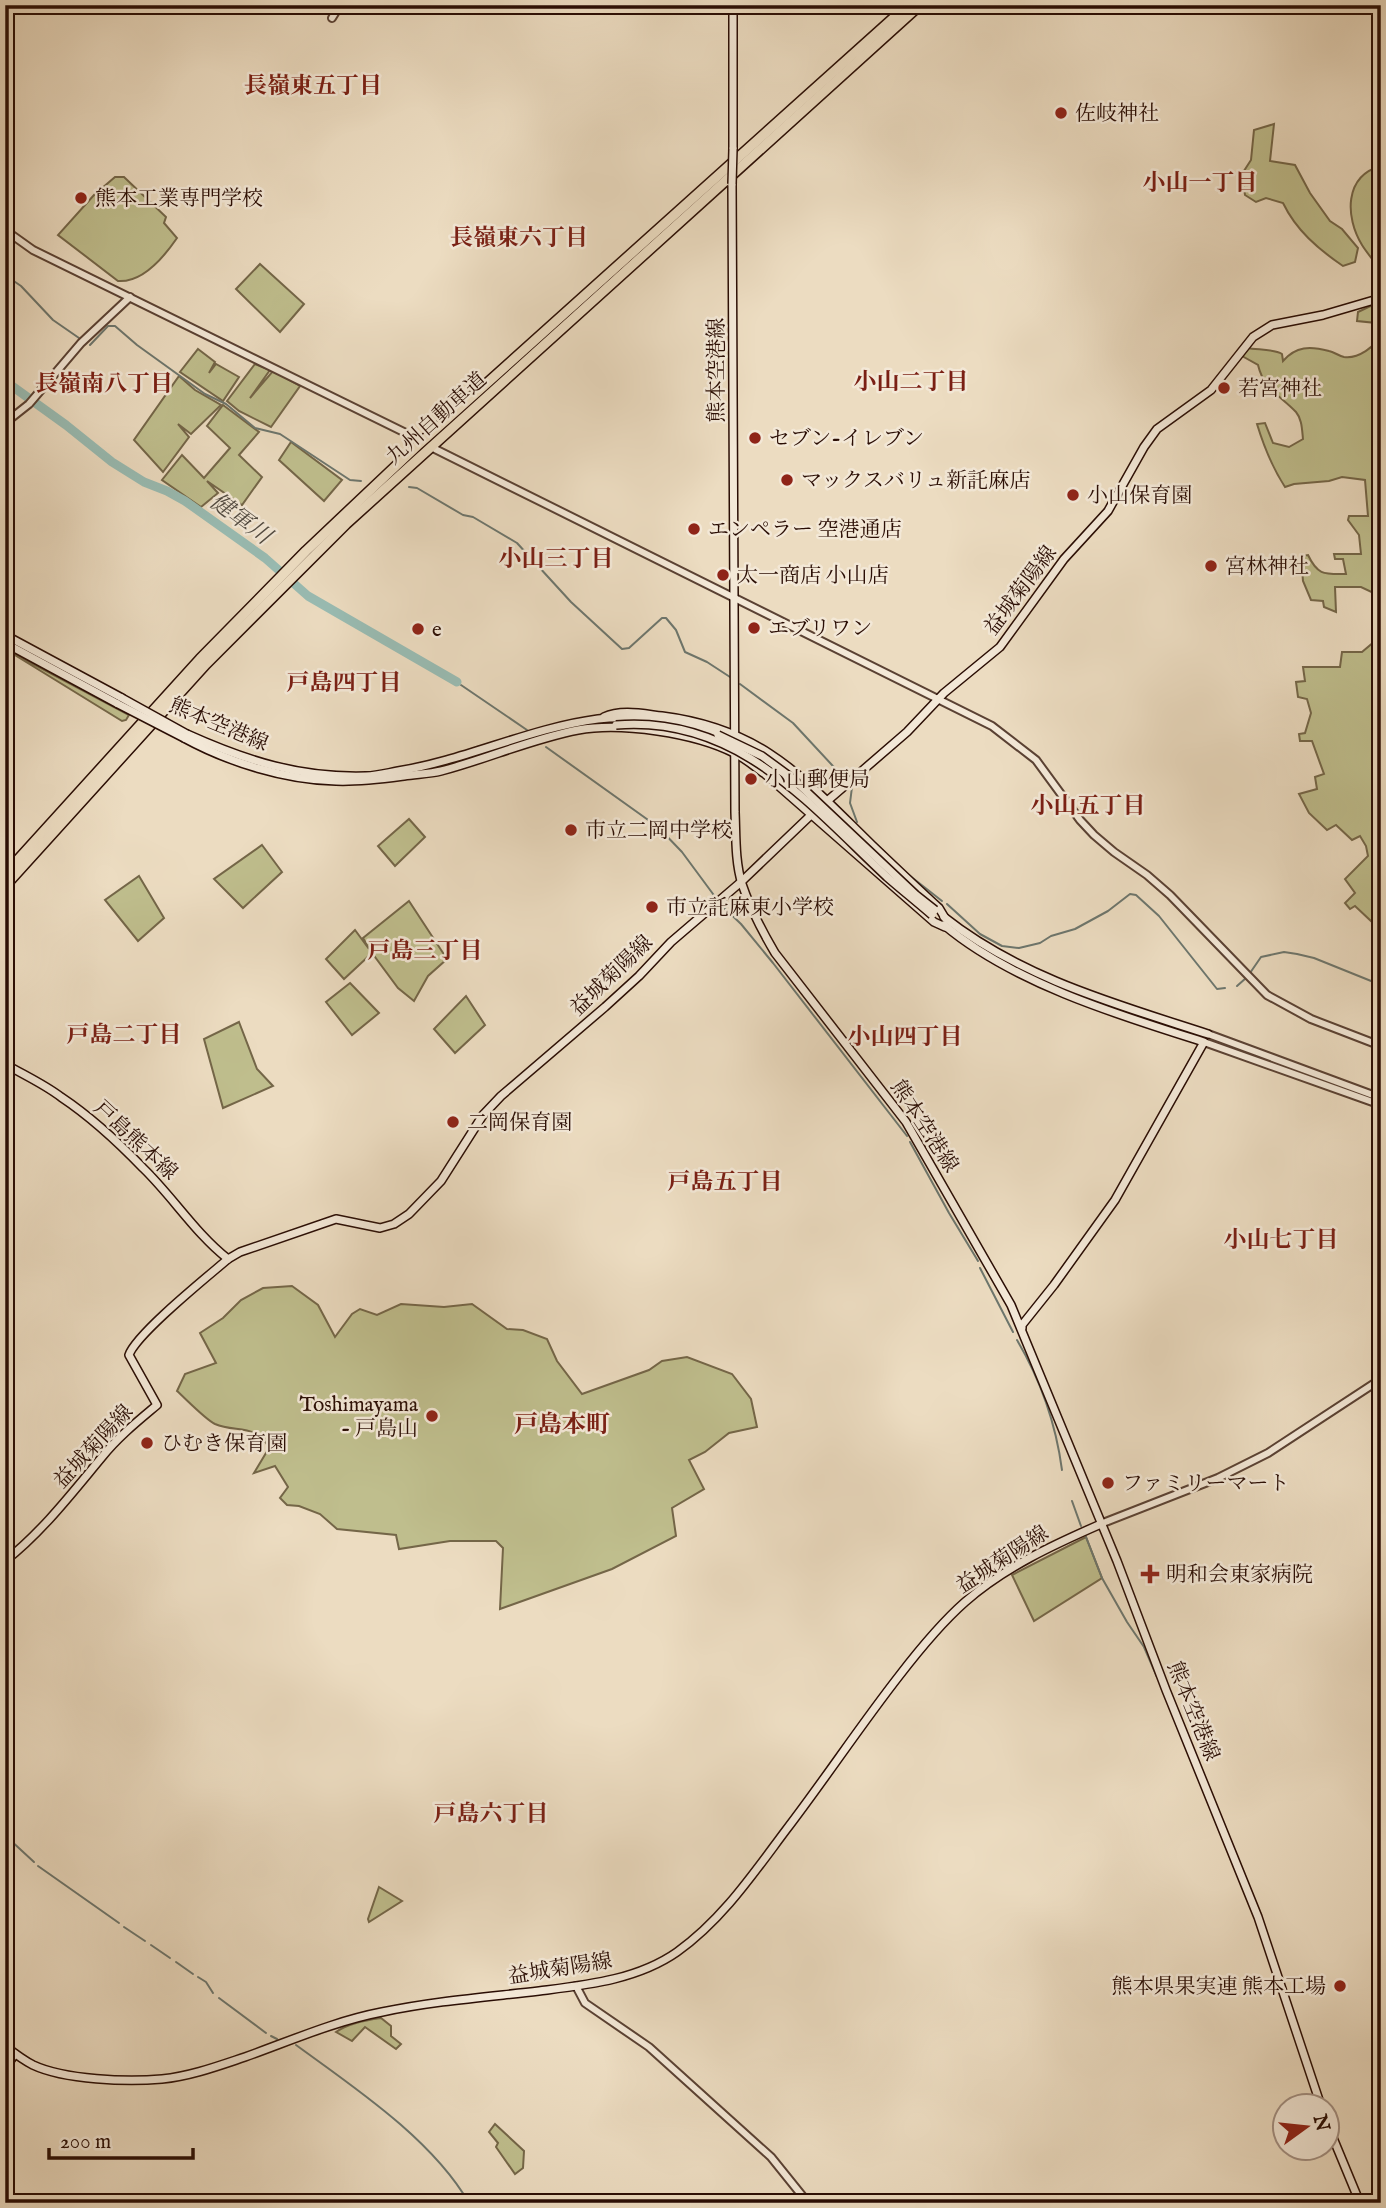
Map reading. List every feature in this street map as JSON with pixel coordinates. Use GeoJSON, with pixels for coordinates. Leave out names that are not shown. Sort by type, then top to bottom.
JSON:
{"type":"FeatureCollection","features":[{"type":"Feature","properties":{"kind":"highway","name":"九州自動車道"},"geometry":{"type":"LineString","coordinates":[[295,568],[417,446],[908,5]]}},
{"type":"Feature","properties":{"kind":"highway","name":"九州自動車道"},"geometry":{"type":"LineString","coordinates":[[5,874],[200,659],[281,581],[920,5]]}},
{"type":"Feature","properties":{"kind":"highway","name":"九州自動車道"},"geometry":{"type":"LineString","coordinates":[[5,886],[281,581]]}},
{"type":"Feature","properties":{"kind":"main road","name":"熊本空港線"},"geometry":{"type":"LineString","coordinates":[[733,5],[735,753],[741,882],[761,930],[775,953],[906,1122],[1011,1305],[1102,1523],[1258,1917],[1316,2092]]}},
{"type":"Feature","properties":{"kind":"main road","name":"益城菊陽線"},"geometry":{"type":"LineString","coordinates":[[5,1561],[29,1540],[72,1494],[121,1436],[158,1405],[129,1355],[164,1314],[228,1259],[240,1252],[336,1219],[380,1228],[394,1224],[409,1214],[441,1181],[490,1107],[605,1007],[827,800],[907,732],[938,699],[1000,647],[1064,559],[1108,511],[1157,429],[1211,390],[1253,337],[1272,325],[1323,316],[1381,298]]}},
{"type":"Feature","properties":{"kind":"main road","name":"熊本空港線"},"geometry":{"type":"LineString","coordinates":[[5,635],[120,701]]}},
{"type":"Feature","properties":{"kind":"main road","name":"熊本空港線"},"geometry":{"type":"LineString","coordinates":[[5,643],[120,701],[214,753],[255,767],[303,778],[369,780],[439,772],[518,746],[579,730],[600,728],[685,736],[735,753],[765,774],[934,922],[945,922]]}},
{"type":"Feature","properties":{"kind":"main road","name":"熊本空港線"},"geometry":{"type":"LineString","coordinates":[[186,736],[268,765],[304,772],[368,776],[427,766],[612,714],[656,715],[715,726],[765,750],[827,800],[939,908],[945,922]]}},
{"type":"Feature","properties":{"kind":"main road","name":"熊本空港線"},"geometry":{"type":"LineString","coordinates":[[600,719],[678,730],[720,742],[748,755],[830,820],[888,877],[945,922],[1013,963],[1060,984],[1206,1038]]}},
{"type":"Feature","properties":{"kind":"main road","name":"熊本空港線"},"geometry":{"type":"LineString","coordinates":[[600,728],[616,722]]}},
{"type":"Feature","properties":{"kind":"main road"},"geometry":{"type":"LineString","coordinates":[[1023,1332],[1022,1325],[1115,1200],[1206,1038]]}},
{"type":"Feature","properties":{"kind":"main road","name":"戸島熊本線"},"geometry":{"type":"LineString","coordinates":[[5,1064],[59,1095],[117,1142],[170,1196],[211,1245],[228,1259]]}},
{"type":"Feature","properties":{"kind":"main road","name":"益城菊陽線"},"geometry":{"type":"LineString","coordinates":[[5,2046],[29,2063],[73,2076],[151,2079],[177,2077],[208,2070],[316,2031],[382,2012],[609,1981],[635,1973],[677,1952],[715,1920],[800,1812],[869,1715],[942,1624],[965,1601],[1019,1564],[1102,1523]]}},
{"type":"Feature","properties":{"kind":"main road"},"geometry":{"type":"LineString","coordinates":[[5,2068],[15,2054]]}},
{"type":"Feature","properties":{"kind":"main road"},"geometry":{"type":"LineString","coordinates":[[1340,2155],[1360,2203]]}},
{"type":"Feature","properties":{"kind":"street"},"geometry":{"type":"LineString","coordinates":[[332,18],[340,5]]}},
{"type":"Feature","properties":{"kind":"street"},"geometry":{"type":"LineString","coordinates":[[5,230],[33,250],[418,439]]}},
{"type":"Feature","properties":{"kind":"street"},"geometry":{"type":"LineString","coordinates":[[5,423],[29,404],[81,343],[130,297]]}},
{"type":"Feature","properties":{"kind":"street"},"geometry":{"type":"LineString","coordinates":[[435,449],[992,726],[1036,760],[1080,820],[1113,851],[1170,895],[1267,995],[1311,1019],[1381,1046]]}},
{"type":"Feature","properties":{"kind":"street"},"geometry":{"type":"LineString","coordinates":[[1206,1038],[1381,1098]]}},
{"type":"Feature","properties":{"kind":"street"},"geometry":{"type":"LineString","coordinates":[[1206,1038],[1381,1105]]}},
{"type":"Feature","properties":{"kind":"street"},"geometry":{"type":"LineString","coordinates":[[1102,1523],[1218,1478],[1268,1453],[1381,1379]]}},
{"type":"Feature","properties":{"kind":"street"},"geometry":{"type":"LineString","coordinates":[[576,1986],[585,2003],[649,2047],[771,2157],[808,2203]]}},
{"type":"Feature","properties":{"kind":"shaded area"},"geometry":{"type":"Polygon","coordinates":[[[1274,124],[1270,161],[1295,165],[1310,193],[1330,221],[1342,229],[1358,248],[1355,262],[1343,266],[1325,253],[1301,230],[1283,203],[1266,198],[1256,202],[1245,195],[1242,174],[1251,160],[1254,130],[1274,124]]]}},
{"type":"Feature","properties":{"kind":"shaded area"},"geometry":{"type":"Polygon","coordinates":[[[1381,166],[1379,268],[1356,234],[1351,199],[1360,179],[1381,166]]]}},
{"type":"Feature","properties":{"kind":"shaded area"},"geometry":{"type":"Polygon","coordinates":[[[115,177],[124,177],[166,217],[164,223],[177,238],[152,267],[127,281],[118,281],[58,235],[94,195],[115,177]]]}},
{"type":"Feature","properties":{"kind":"shaded area"},"geometry":{"type":"Polygon","coordinates":[[[260,264],[304,304],[280,332],[236,289],[260,264]]]}},
{"type":"Feature","properties":{"kind":"shaded area"},"geometry":{"type":"Polygon","coordinates":[[[1381,301],[1381,604],[1378,595],[1361,587],[1335,587],[1336,612],[1324,607],[1323,601],[1311,600],[1303,581],[1301,556],[1308,555],[1315,567],[1323,572],[1346,574],[1343,559],[1335,559],[1334,554],[1361,554],[1359,535],[1348,520],[1349,516],[1368,516],[1365,480],[1342,477],[1285,487],[1269,457],[1257,424],[1265,423],[1273,443],[1289,447],[1303,439],[1301,421],[1296,412],[1268,386],[1258,365],[1242,356],[1247,348],[1279,352],[1283,361],[1293,352],[1304,348],[1322,349],[1344,357],[1360,354],[1375,343],[1379,334],[1376,323],[1357,321],[1358,312],[1381,301]]]}},
{"type":"Feature","properties":{"kind":"shaded area"},"geometry":{"type":"Polygon","coordinates":[[[198,349],[215,362],[209,373],[216,364],[239,377],[223,401],[180,372],[198,349]]]}},
{"type":"Feature","properties":{"kind":"shaded area"},"geometry":{"type":"Polygon","coordinates":[[[255,364],[270,370],[250,398],[273,371],[300,386],[271,427],[239,411],[227,401],[255,364]]]}},
{"type":"Feature","properties":{"kind":"shaded area"},"geometry":{"type":"Polygon","coordinates":[[[179,376],[195,390],[221,405],[191,434],[178,424],[189,437],[163,472],[134,440],[179,376]]]}},
{"type":"Feature","properties":{"kind":"shaded area"},"geometry":{"type":"Polygon","coordinates":[[[223,405],[259,432],[239,455],[262,477],[242,505],[207,481],[218,493],[201,507],[162,480],[182,455],[204,478],[230,448],[207,426],[223,405]]]}},
{"type":"Feature","properties":{"kind":"shaded area"},"geometry":{"type":"Polygon","coordinates":[[[291,442],[342,480],[324,501],[279,460],[291,442]]]}},
{"type":"Feature","properties":{"kind":"shaded area"},"geometry":{"type":"Polygon","coordinates":[[[1381,636],[1381,911],[1371,921],[1355,906],[1350,909],[1345,903],[1355,893],[1345,879],[1368,856],[1366,846],[1360,836],[1352,840],[1336,825],[1327,830],[1309,813],[1299,794],[1317,789],[1315,777],[1324,774],[1312,741],[1300,741],[1299,734],[1305,733],[1311,713],[1307,699],[1298,697],[1296,682],[1305,681],[1303,667],[1340,667],[1342,652],[1362,652],[1381,636]]]}},
{"type":"Feature","properties":{"kind":"shaded area"},"geometry":{"type":"Polygon","coordinates":[[[5,649],[129,715],[122,721],[5,649]]]}},
{"type":"Feature","properties":{"kind":"shaded area"},"geometry":{"type":"Polygon","coordinates":[[[409,819],[425,837],[395,866],[378,846],[409,819]]]}},
{"type":"Feature","properties":{"kind":"shaded area"},"geometry":{"type":"Polygon","coordinates":[[[262,845],[282,872],[243,908],[214,879],[262,845]]]}},
{"type":"Feature","properties":{"kind":"shaded area"},"geometry":{"type":"Polygon","coordinates":[[[139,876],[164,918],[138,941],[105,900],[139,876]]]}},
{"type":"Feature","properties":{"kind":"shaded area"},"geometry":{"type":"Polygon","coordinates":[[[409,901],[447,959],[428,976],[414,1001],[398,988],[372,953],[344,979],[326,959],[355,930],[369,949],[363,938],[409,901]]]}},
{"type":"Feature","properties":{"kind":"shaded area"},"geometry":{"type":"Polygon","coordinates":[[[350,983],[379,1013],[352,1035],[326,1002],[350,983]]]}},
{"type":"Feature","properties":{"kind":"shaded area"},"geometry":{"type":"Polygon","coordinates":[[[466,996],[485,1025],[455,1053],[434,1029],[466,996]]]}},
{"type":"Feature","properties":{"kind":"shaded area"},"geometry":{"type":"Polygon","coordinates":[[[239,1022],[257,1069],[273,1086],[223,1108],[204,1039],[239,1022]]]}},
{"type":"Feature","properties":{"kind":"shaded area"},"geometry":{"type":"Polygon","coordinates":[[[292,1286],[318,1305],[335,1337],[352,1314],[360,1309],[377,1315],[401,1304],[444,1307],[472,1304],[507,1329],[523,1330],[547,1339],[557,1361],[582,1394],[649,1370],[662,1361],[687,1357],[732,1374],[751,1399],[757,1427],[729,1433],[705,1452],[689,1460],[704,1489],[672,1508],[676,1536],[612,1569],[500,1609],[503,1548],[496,1541],[450,1541],[399,1549],[396,1535],[337,1529],[320,1514],[299,1506],[287,1505],[280,1498],[288,1487],[275,1466],[254,1473],[269,1448],[264,1440],[252,1432],[215,1424],[177,1391],[185,1374],[216,1363],[200,1333],[223,1318],[241,1300],[263,1288],[292,1286]]]}},
{"type":"Feature","properties":{"kind":"shaded area"},"geometry":{"type":"Polygon","coordinates":[[[1086,1537],[1102,1578],[1034,1621],[1012,1575],[1086,1537]]]}},
{"type":"Feature","properties":{"kind":"shaded area"},"geometry":{"type":"Polygon","coordinates":[[[379,1887],[402,1901],[369,1922],[368,1919],[379,1887]]]}},
{"type":"Feature","properties":{"kind":"shaded area"},"geometry":{"type":"Polygon","coordinates":[[[381,2018],[391,2026],[391,2036],[401,2044],[396,2049],[365,2027],[352,2041],[336,2032],[352,2024],[381,2018]]]}},
{"type":"Feature","properties":{"kind":"shaded area"},"geometry":{"type":"Polygon","coordinates":[[[495,2124],[524,2151],[523,2168],[515,2174],[489,2132],[495,2124]]]}},
{"type":"Feature","properties":{"kind":"waterway"},"geometry":{"type":"LineString","coordinates":[[5,275],[21,286],[53,320],[79,338]]}},
{"type":"Feature","properties":{"kind":"waterway"},"geometry":{"type":"LineString","coordinates":[[90,345],[108,326],[115,326],[137,345],[205,394],[226,404],[255,428],[280,434],[350,480],[361,481]]}},
{"type":"Feature","properties":{"kind":"waterway","name":"健軍川"},"geometry":{"type":"LineString","coordinates":[[5,381],[112,462],[144,482],[185,501],[265,558],[308,596],[457,682]]}},
{"type":"Feature","properties":{"kind":"waterway"},"geometry":{"type":"LineString","coordinates":[[409,487],[417,488],[463,515],[473,517],[517,543],[571,602],[622,649],[629,648],[662,618],[666,618],[676,630],[685,652],[730,677]]}},
{"type":"Feature","properties":{"kind":"waterway"},"geometry":{"type":"LineString","coordinates":[[740,684],[793,723],[845,779]]}},
{"type":"Feature","properties":{"kind":"waterway"},"geometry":{"type":"LineString","coordinates":[[461,685],[527,730]]}},
{"type":"Feature","properties":{"kind":"waterway"},"geometry":{"type":"LineString","coordinates":[[546,747],[658,827],[682,852],[716,898]]}},
{"type":"Feature","properties":{"kind":"waterway"},"geometry":{"type":"LineString","coordinates":[[852,787],[850,803],[857,822]]}},
{"type":"Feature","properties":{"kind":"waterway"},"geometry":{"type":"LineString","coordinates":[[861,830],[870,839]]}},
{"type":"Feature","properties":{"kind":"waterway"},"geometry":{"type":"LineString","coordinates":[[875,843],[901,868]]}},
{"type":"Feature","properties":{"kind":"waterway"},"geometry":{"type":"LineString","coordinates":[[905,872],[942,901]]}},
{"type":"Feature","properties":{"kind":"waterway"},"geometry":{"type":"LineString","coordinates":[[947,904],[980,934],[1002,946],[1019,948],[1075,929],[1108,911],[1130,894],[1136,895],[1159,916],[1217,989],[1225,988]]}},
{"type":"Feature","properties":{"kind":"waterway"},"geometry":{"type":"LineString","coordinates":[[720,904],[741,924],[773,963],[907,1136]]}},
{"type":"Feature","properties":{"kind":"waterway"},"geometry":{"type":"LineString","coordinates":[[1250,973],[1261,957],[1284,952],[1314,958],[1381,985]]}},
{"type":"Feature","properties":{"kind":"waterway"},"geometry":{"type":"LineString","coordinates":[[1237,986],[1246,978]]}},
{"type":"Feature","properties":{"kind":"waterway"},"geometry":{"type":"LineString","coordinates":[[910,1142],[978,1261]]}},
{"type":"Feature","properties":{"kind":"waterway"},"geometry":{"type":"LineString","coordinates":[[980,1268],[1013,1332]]}},
{"type":"Feature","properties":{"kind":"waterway"},"geometry":{"type":"LineString","coordinates":[[1017,1340],[1046,1403],[1062,1470]]}},
{"type":"Feature","properties":{"kind":"waterway"},"geometry":{"type":"LineString","coordinates":[[1072,1501],[1081,1526]]}},
{"type":"Feature","properties":{"kind":"waterway"},"geometry":{"type":"LineString","coordinates":[[1086,1537],[1102,1578],[1144,1647],[1157,1677]]}},
{"type":"Feature","properties":{"kind":"waterway"},"geometry":{"type":"LineString","coordinates":[[8,1838],[34,1862]]}},
{"type":"Feature","properties":{"kind":"waterway"},"geometry":{"type":"LineString","coordinates":[[38,1866],[119,1923]]}},
{"type":"Feature","properties":{"kind":"waterway"},"geometry":{"type":"LineString","coordinates":[[124,1927],[145,1941]]}},
{"type":"Feature","properties":{"kind":"waterway"},"geometry":{"type":"LineString","coordinates":[[151,1945],[170,1958]]}},
{"type":"Feature","properties":{"kind":"waterway"},"geometry":{"type":"LineString","coordinates":[[176,1962],[193,1974]]}},
{"type":"Feature","properties":{"kind":"waterway"},"geometry":{"type":"LineString","coordinates":[[198,1977],[206,1982],[213,1993]]}},
{"type":"Feature","properties":{"kind":"waterway"},"geometry":{"type":"LineString","coordinates":[[219,1998],[266,2033]]}},
{"type":"Feature","properties":{"kind":"waterway"},"geometry":{"type":"LineString","coordinates":[[271,2036],[277,2039]]}},
{"type":"Feature","properties":{"kind":"waterway"},"geometry":{"type":"LineString","coordinates":[[296,2045],[367,2097],[414,2136],[435,2157],[469,2203]]}},
{"type":"Feature","properties":{"kind":"place","name":"佐岐神社"},"geometry":{"type":"Point","coordinates":[1061,113]}},
{"type":"Feature","properties":{"kind":"place","name":"熊本工業専門学校"},"geometry":{"type":"Point","coordinates":[81,198]}},
{"type":"Feature","properties":{"kind":"place","name":"若宮神社"},"geometry":{"type":"Point","coordinates":[1224,388]}},
{"type":"Feature","properties":{"kind":"place","name":"セブン-イレブン"},"geometry":{"type":"Point","coordinates":[755,438]}},
{"type":"Feature","properties":{"kind":"place","name":"マックスバリュ新託麻店"},"geometry":{"type":"Point","coordinates":[787,480]}},
{"type":"Feature","properties":{"kind":"place","name":"小山保育園"},"geometry":{"type":"Point","coordinates":[1073,495]}},
{"type":"Feature","properties":{"kind":"place","name":"エンペラー 空港通店"},"geometry":{"type":"Point","coordinates":[694,529]}},
{"type":"Feature","properties":{"kind":"place","name":"宮林神社"},"geometry":{"type":"Point","coordinates":[1211,566]}},
{"type":"Feature","properties":{"kind":"place","name":"太一商店 小山店"},"geometry":{"type":"Point","coordinates":[723,575]}},
{"type":"Feature","properties":{"kind":"place","name":"エブリワン"},"geometry":{"type":"Point","coordinates":[754,628]}},
{"type":"Feature","properties":{"kind":"place","name":"e"},"geometry":{"type":"Point","coordinates":[418,629]}},
{"type":"Feature","properties":{"kind":"place","name":"小山郵便局"},"geometry":{"type":"Point","coordinates":[751,779]}},
{"type":"Feature","properties":{"kind":"place","name":"市立二岡中学校"},"geometry":{"type":"Point","coordinates":[571,830]}},
{"type":"Feature","properties":{"kind":"place","name":"市立託麻東小学校"},"geometry":{"type":"Point","coordinates":[652,907]}},
{"type":"Feature","properties":{"kind":"place","name":"二岡保育園"},"geometry":{"type":"Point","coordinates":[453,1122]}},
{"type":"Feature","properties":{"kind":"place","name":"Toshimayama - 戸島山"},"geometry":{"type":"Point","coordinates":[432,1416]}},
{"type":"Feature","properties":{"kind":"place","name":"ひむき保育園"},"geometry":{"type":"Point","coordinates":[147,1443]}},
{"type":"Feature","properties":{"kind":"place","name":"ファミリーマート"},"geometry":{"type":"Point","coordinates":[1108,1483]}},
{"type":"Feature","properties":{"kind":"place","name":"明和会東家病院"},"geometry":{"type":"Point","coordinates":[1150,1574]}},
{"type":"Feature","properties":{"kind":"place","name":"熊本県果実連 熊本工場"},"geometry":{"type":"Point","coordinates":[1340,1986]}},
{"type":"Feature","properties":{"kind":"district","name":"長嶺東五丁目"},"geometry":{"type":"Point","coordinates":[313,85]}},
{"type":"Feature","properties":{"kind":"district","name":"小山一丁目"},"geometry":{"type":"Point","coordinates":[1200,182]}},
{"type":"Feature","properties":{"kind":"district","name":"長嶺東六丁目"},"geometry":{"type":"Point","coordinates":[519,237]}},
{"type":"Feature","properties":{"kind":"district","name":"小山二丁目"},"geometry":{"type":"Point","coordinates":[911,381]}},
{"type":"Feature","properties":{"kind":"district","name":"長嶺南八丁目"},"geometry":{"type":"Point","coordinates":[104,383]}},
{"type":"Feature","properties":{"kind":"district","name":"小山三丁目"},"geometry":{"type":"Point","coordinates":[556,558]}},
{"type":"Feature","properties":{"kind":"district","name":"戸島四丁目"},"geometry":{"type":"Point","coordinates":[344,682]}},
{"type":"Feature","properties":{"kind":"district","name":"小山五丁目"},"geometry":{"type":"Point","coordinates":[1088,805]}},
{"type":"Feature","properties":{"kind":"district","name":"戸島三丁目"},"geometry":{"type":"Point","coordinates":[425,950]}},
{"type":"Feature","properties":{"kind":"district","name":"戸島二丁目"},"geometry":{"type":"Point","coordinates":[124,1034]}},
{"type":"Feature","properties":{"kind":"district","name":"小山四丁目"},"geometry":{"type":"Point","coordinates":[905,1036]}},
{"type":"Feature","properties":{"kind":"district","name":"戸島五丁目"},"geometry":{"type":"Point","coordinates":[725,1181]}},
{"type":"Feature","properties":{"kind":"district","name":"小山七丁目"},"geometry":{"type":"Point","coordinates":[1281,1239]}},
{"type":"Feature","properties":{"kind":"district","name":"戸島本町"},"geometry":{"type":"Point","coordinates":[562,1424]}},
{"type":"Feature","properties":{"kind":"district","name":"戸島六丁目"},"geometry":{"type":"Point","coordinates":[491,1813]}}]}
